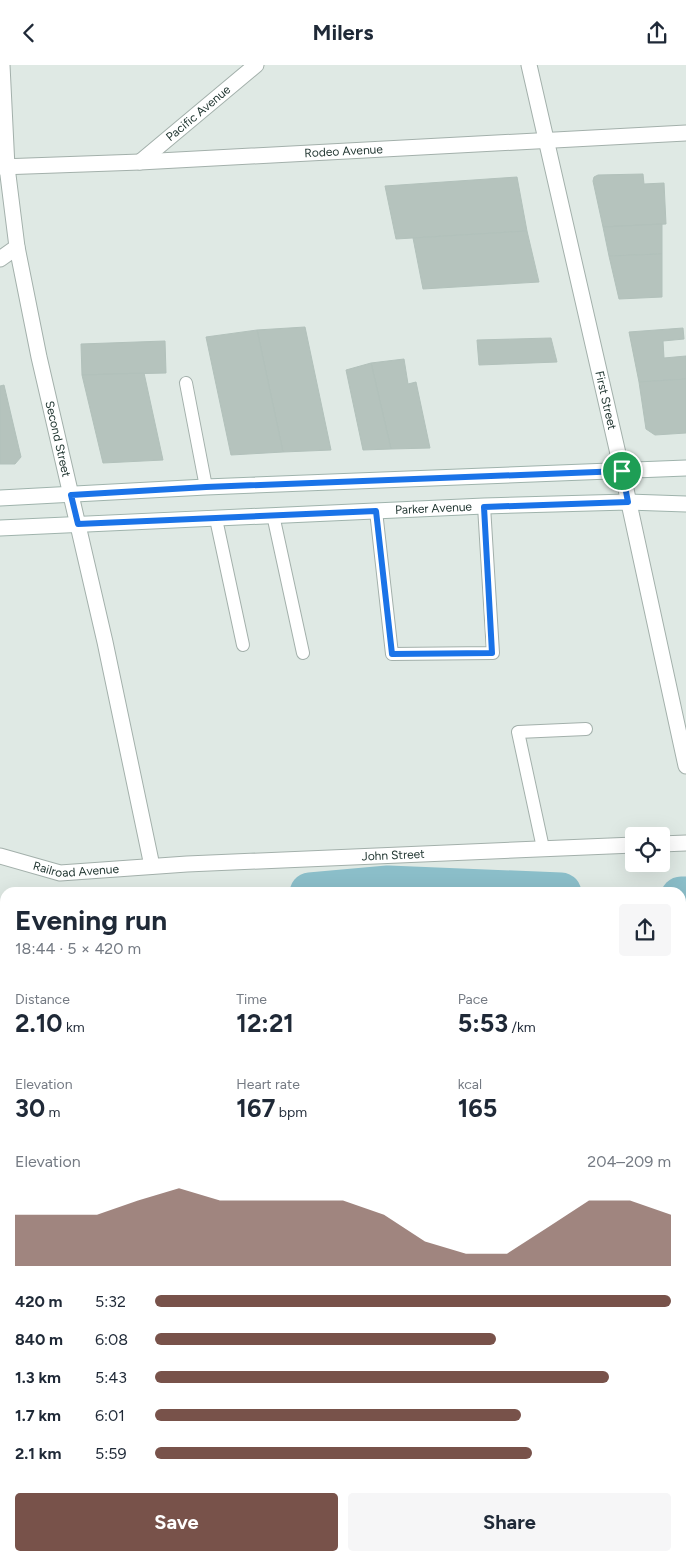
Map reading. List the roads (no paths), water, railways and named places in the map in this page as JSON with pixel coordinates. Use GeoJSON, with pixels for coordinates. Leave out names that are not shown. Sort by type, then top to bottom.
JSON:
{"type":"FeatureCollection","features":[{"type":"Feature","properties":{"kind":"street","name":"Second Street"},"geometry":{"type":"LineString","coordinates":[[2,65],[3,167],[39,357],[105,642],[152,866]]}},
{"type":"Feature","properties":{"kind":"street","name":"Pacific Avenue"},"geometry":{"type":"LineString","coordinates":[[140,162],[256,65]]}},
{"type":"Feature","properties":{"kind":"street","name":"First Street"},"geometry":{"type":"LineString","coordinates":[[530,65],[622,471],[686,766]]}},
{"type":"Feature","properties":{"kind":"street","name":"Rodeo Avenue"},"geometry":{"type":"LineString","coordinates":[[3,167],[140,162],[686,133]]}},
{"type":"Feature","properties":{"kind":"street"},"geometry":{"type":"LineString","coordinates":[[0,259],[18,247]]}},
{"type":"Feature","properties":{"kind":"street"},"geometry":{"type":"LineString","coordinates":[[0,498],[206,487],[686,469]]}},
{"type":"Feature","properties":{"kind":"street","name":"Parker Avenue"},"geometry":{"type":"LineString","coordinates":[[0,527],[628,502],[686,504]]}},
{"type":"Feature","properties":{"kind":"street"},"geometry":{"type":"LineString","coordinates":[[670,844],[686,843]]}},
{"type":"Feature","properties":{"kind":"street","name":"John Street"},"geometry":{"type":"LineString","coordinates":[[152,866],[625,845]]}},
{"type":"Feature","properties":{"kind":"street","name":"Railroad Avenue"},"geometry":{"type":"LineString","coordinates":[[0,856],[60,873],[152,866]]}},
{"type":"Feature","properties":{"kind":"lane"},"geometry":{"type":"LineString","coordinates":[[186,383],[206,487]]}},
{"type":"Feature","properties":{"kind":"lane"},"geometry":{"type":"LineString","coordinates":[[376,511],[392,654],[492,653],[484,507]]}},
{"type":"Feature","properties":{"kind":"lane"},"geometry":{"type":"LineString","coordinates":[[273,515],[304,653]]}},
{"type":"Feature","properties":{"kind":"lane"},"geometry":{"type":"LineString","coordinates":[[216,519],[243,645]]}},
{"type":"Feature","properties":{"kind":"lane"},"geometry":{"type":"LineString","coordinates":[[544,848],[518,732],[586,729]]}},
{"type":"Feature","properties":{"kind":"waterway"},"geometry":{"type":"LineString","coordinates":[[377,887],[413,887]]}}]}
